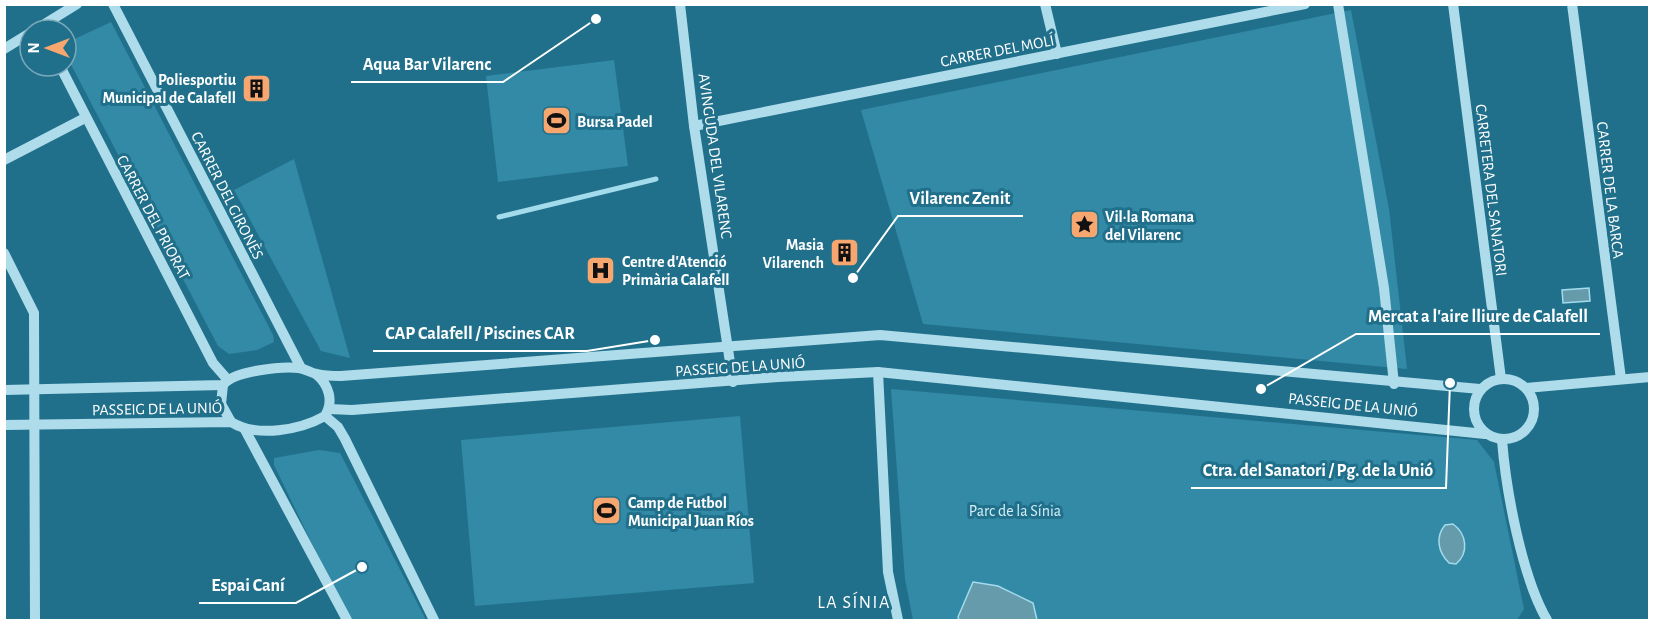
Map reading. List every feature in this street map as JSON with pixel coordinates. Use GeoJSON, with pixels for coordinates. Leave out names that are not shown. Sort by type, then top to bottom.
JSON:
{"type":"FeatureCollection","features":[{"type":"Feature","properties":{"kind":"street"},"geometry":{"type":"LineString","coordinates":[[56,18],[77,4]]}},
{"type":"Feature","properties":{"kind":"street","name":"CARRER DEL GIRONÈS"},"geometry":{"type":"LineString","coordinates":[[112,4],[301,368]]}},
{"type":"Feature","properties":{"kind":"street","name":"AVINGUDA DEL VILARENC"},"geometry":{"type":"LineString","coordinates":[[680,4],[694,126],[733,382]]}},
{"type":"Feature","properties":{"kind":"street"},"geometry":{"type":"LineString","coordinates":[[1045,4],[1057,54]]}},
{"type":"Feature","properties":{"kind":"street","name":"CARRER DEL MOLÍ"},"geometry":{"type":"LineString","coordinates":[[694,126],[1305,4]]}},
{"type":"Feature","properties":{"kind":"street"},"geometry":{"type":"LineString","coordinates":[[1338,4],[1384,288],[1394,384]]}},
{"type":"Feature","properties":{"kind":"street","name":"CARRETERA DEL SANATORI"},"geometry":{"type":"LineString","coordinates":[[1453,4],[1501,379]]}},
{"type":"Feature","properties":{"kind":"street","name":"CARRER DE LA BARCA"},"geometry":{"type":"LineString","coordinates":[[1572,4],[1621,379]]}},
{"type":"Feature","properties":{"kind":"street"},"geometry":{"type":"LineString","coordinates":[[4,49],[18,40]]}},
{"type":"Feature","properties":{"kind":"street","name":"CARRER DEL PRIORAT"},"geometry":{"type":"LineString","coordinates":[[66,78],[213,363],[225,382]]}},
{"type":"Feature","properties":{"kind":"street"},"geometry":{"type":"LineString","coordinates":[[4,160],[85,118]]}},
{"type":"Feature","properties":{"kind":"street"},"geometry":{"type":"LineString","coordinates":[[4,253],[34,313],[35,621]]}},
{"type":"Feature","properties":{"kind":"street","name":"PASSEIG DE LA UNIÓ"},"geometry":{"type":"LineString","coordinates":[[4,390],[225,382],[280,368],[301,368],[316,374],[340,376],[879,335],[1394,384],[1480,389]]}},
{"type":"Feature","properties":{"kind":"street"},"geometry":{"type":"LineString","coordinates":[[878,372],[888,572],[898,621]]}},
{"type":"Feature","properties":{"kind":"street","name":"PASSEIG DE LA UNIÓ"},"geometry":{"type":"LineString","coordinates":[[4,425],[231,422],[244,428],[277,429],[300,426],[327,413],[352,410],[778,377],[878,372],[1485,434]]}},
{"type":"Feature","properties":{"kind":"street"},"geometry":{"type":"LineString","coordinates":[[316,374],[327,386],[327,413],[345,439],[434,621]]}},
{"type":"Feature","properties":{"kind":"street"},"geometry":{"type":"LineString","coordinates":[[1526,388],[1650,377]]}},
{"type":"Feature","properties":{"kind":"street"},"geometry":{"type":"LineString","coordinates":[[1501,379],[1519,382],[1526,388],[1534,406],[1530,425],[1515,438],[1502,440],[1485,434],[1474,418],[1473,408],[1480,389],[1493,380],[1501,379]]}},
{"type":"Feature","properties":{"kind":"street"},"geometry":{"type":"LineString","coordinates":[[225,382],[221,404],[231,422]]}},
{"type":"Feature","properties":{"kind":"street"},"geometry":{"type":"LineString","coordinates":[[244,428],[347,621]]}},
{"type":"Feature","properties":{"kind":"street"},"geometry":{"type":"LineString","coordinates":[[1502,440],[1517,530],[1539,606],[1547,621]]}},
{"type":"Feature","properties":{"kind":"street"},"geometry":{"type":"LineString","coordinates":[[1537,621],[1539,606]]}},
{"type":"Feature","properties":{"kind":"green space"},"geometry":{"type":"Polygon","coordinates":[[[1351,10],[1389,209],[1407,369],[923,324],[861,110],[1351,10]]]}},
{"type":"Feature","properties":{"kind":"green space"},"geometry":{"type":"Polygon","coordinates":[[[111,22],[273,335],[274,342],[257,350],[229,354],[218,346],[78,78],[78,37],[111,22]]]}},
{"type":"Feature","properties":{"kind":"green space","name":"Bursa Padel"},"geometry":{"type":"Polygon","coordinates":[[[614,60],[628,166],[498,182],[486,76],[614,60]]]}},
{"type":"Feature","properties":{"kind":"green space"},"geometry":{"type":"Polygon","coordinates":[[[294,159],[350,358],[321,351],[234,190],[294,159]]]}},
{"type":"Feature","properties":{"kind":"green space","name":"Parc de la Sínia"},"geometry":{"type":"Polygon","coordinates":[[[891,389],[1477,440],[1494,462],[1524,609],[1517,620],[913,620],[905,579],[891,389]]]}},
{"type":"Feature","properties":{"kind":"green space","name":"Camp de Futbol Municipal Juan Ríos"},"geometry":{"type":"Polygon","coordinates":[[[740,416],[754,583],[475,606],[461,440],[740,416]]]}},
{"type":"Feature","properties":{"kind":"green space"},"geometry":{"type":"Polygon","coordinates":[[[319,450],[340,453],[426,620],[349,620],[274,465],[274,458],[319,450]]]}},
{"type":"Feature","properties":{"kind":"shaded area"},"geometry":{"type":"Polygon","coordinates":[[[1589,288],[1590,301],[1563,303],[1562,290],[1589,288]]]}},
{"type":"Feature","properties":{"kind":"shaded area"},"geometry":{"type":"Polygon","coordinates":[[[1453,524],[1464,538],[1465,544],[1463,555],[1456,564],[1449,563],[1445,559],[1439,544],[1440,534],[1445,525],[1453,524]]]}},
{"type":"Feature","properties":{"kind":"shaded area"},"geometry":{"type":"Polygon","coordinates":[[[973,582],[998,586],[1033,603],[1037,620],[959,620],[958,617],[973,582]]]}},
{"type":"Feature","properties":{"kind":"waterway"},"geometry":{"type":"LineString","coordinates":[[499,217],[656,179]]}},
{"type":"Feature","properties":{"kind":"place","name":"Aqua Bar Vilarenc"},"geometry":{"type":"Point","coordinates":[596,19]}},
{"type":"Feature","properties":{"kind":"place","name":"Poliesportiu Municipal de Calafell"},"geometry":{"type":"Point","coordinates":[257,88]}},
{"type":"Feature","properties":{"kind":"place","name":"Bursa Padel"},"geometry":{"type":"Point","coordinates":[556,121]}},
{"type":"Feature","properties":{"kind":"place","name":"Vil·la Romana del Vilarenc"},"geometry":{"type":"Point","coordinates":[1084,225]}},
{"type":"Feature","properties":{"kind":"place","name":"Masia Vilarench"},"geometry":{"type":"Point","coordinates":[845,253]}},
{"type":"Feature","properties":{"kind":"place","name":"Centre d'Atenció Primària Calafell"},"geometry":{"type":"Point","coordinates":[601,270]}},
{"type":"Feature","properties":{"kind":"place","name":"Vilarenc Zenit"},"geometry":{"type":"Point","coordinates":[853,278]}},
{"type":"Feature","properties":{"kind":"place","name":"CAP Calafell / Piscines CAR"},"geometry":{"type":"Point","coordinates":[655,340]}},
{"type":"Feature","properties":{"kind":"place","name":"Ctra. del Sanatori / Pg. de la Unió"},"geometry":{"type":"Point","coordinates":[1450,383]}},
{"type":"Feature","properties":{"kind":"place","name":"Mercat a l'aire lliure de Calafell"},"geometry":{"type":"Point","coordinates":[1261,389]}},
{"type":"Feature","properties":{"kind":"place","name":"Camp de Futbol Municipal Juan Ríos"},"geometry":{"type":"Point","coordinates":[607,511]}},
{"type":"Feature","properties":{"kind":"place","name":"Espai Caní"},"geometry":{"type":"Point","coordinates":[362,567]}},
{"type":"Feature","properties":{"kind":"district","name":"LA SÍNIA"},"geometry":{"type":"Point","coordinates":[854,602]}}]}
